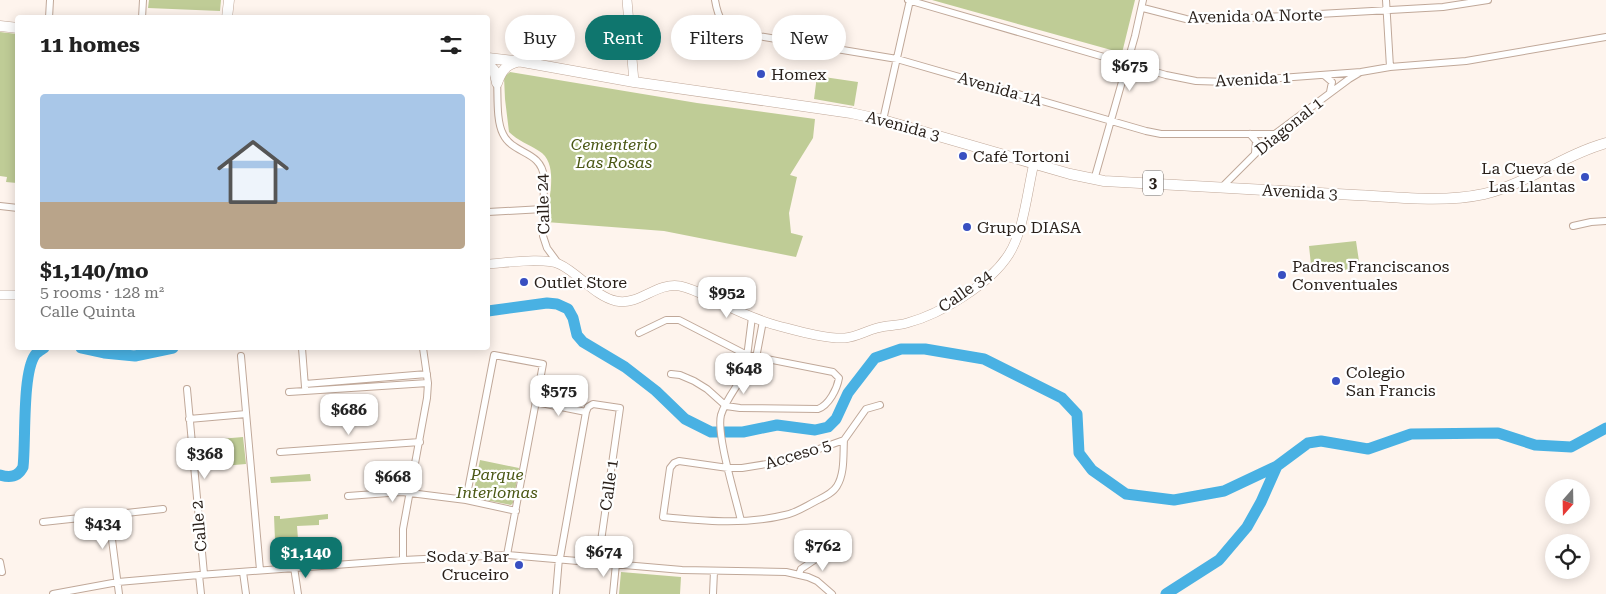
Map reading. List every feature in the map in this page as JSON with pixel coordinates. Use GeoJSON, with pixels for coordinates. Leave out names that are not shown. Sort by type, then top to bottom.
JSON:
{"type":"FeatureCollection","features":[{"type":"Feature","properties":{"kind":"main road"},"geometry":{"type":"LineString","coordinates":[[227,15],[229,0]]}},
{"type":"Feature","properties":{"kind":"main road"},"geometry":{"type":"LineString","coordinates":[[0,26],[15,28]]}},
{"type":"Feature","properties":{"kind":"main road"},"geometry":{"type":"LineString","coordinates":[[491,60],[498,84]]}},
{"type":"Feature","properties":{"kind":"main road","name":"Avenida 3"},"geometry":{"type":"LineString","coordinates":[[491,60],[523,62],[634,82],[831,109],[883,120],[1094,180],[1344,194],[1455,198],[1511,186],[1583,151],[1606,143]]}},
{"type":"Feature","properties":{"kind":"main road"},"geometry":{"type":"LineString","coordinates":[[498,84],[502,72],[507,66],[523,62]]}},
{"type":"Feature","properties":{"kind":"street"},"geometry":{"type":"LineString","coordinates":[[49,15],[50,0]]}},
{"type":"Feature","properties":{"kind":"street"},"geometry":{"type":"LineString","coordinates":[[142,15],[143,0]]}},
{"type":"Feature","properties":{"kind":"street"},"geometry":{"type":"LineString","coordinates":[[627,0],[634,82]]}},
{"type":"Feature","properties":{"kind":"street","name":"Avenida 1A"},"geometry":{"type":"LineString","coordinates":[[715,0],[719,18],[726,27],[740,33],[897,59],[1146,132],[1161,134],[1275,134]]}},
{"type":"Feature","properties":{"kind":"street"},"geometry":{"type":"LineString","coordinates":[[883,120],[909,0]]}},
{"type":"Feature","properties":{"kind":"street","name":"Avenida 1"},"geometry":{"type":"LineString","coordinates":[[909,0],[1166,75],[1205,82],[1236,82],[1324,75],[1466,61],[1606,37]]}},
{"type":"Feature","properties":{"kind":"street"},"geometry":{"type":"LineString","coordinates":[[1094,180],[1143,8],[1143,0]]}},
{"type":"Feature","properties":{"kind":"street"},"geometry":{"type":"LineString","coordinates":[[1386,0],[1390,67]]}},
{"type":"Feature","properties":{"kind":"street","name":"Avenida 0A Norte"},"geometry":{"type":"LineString","coordinates":[[1143,8],[1174,17],[1196,20],[1443,8],[1488,0]]}},
{"type":"Feature","properties":{"kind":"street","name":"Diagonal 1"},"geometry":{"type":"LineString","coordinates":[[1222,187],[1275,134],[1361,72]]}},
{"type":"Feature","properties":{"kind":"street"},"geometry":{"type":"LineString","coordinates":[[1324,75],[1332,82],[1330,93]]}},
{"type":"Feature","properties":{"kind":"street","name":"Calle 24"},"geometry":{"type":"LineString","coordinates":[[498,84],[500,125],[503,135],[514,147],[539,161],[542,168],[544,177],[542,232],[547,248],[547,256],[539,261]]}},
{"type":"Feature","properties":{"kind":"street"},"geometry":{"type":"LineString","coordinates":[[1250,134],[1256,141],[1255,153]]}},
{"type":"Feature","properties":{"kind":"street","name":"Calle 34"},"geometry":{"type":"LineString","coordinates":[[558,263],[600,293],[615,301],[631,301],[659,288],[674,285],[690,289],[763,320],[823,336],[840,338],[854,336],[878,327],[912,322],[947,306],[969,292],[1001,264],[1009,254],[1018,233],[1034,164]]}},
{"type":"Feature","properties":{"kind":"street"},"geometry":{"type":"LineString","coordinates":[[0,206],[15,208]]}},
{"type":"Feature","properties":{"kind":"street"},"geometry":{"type":"LineString","coordinates":[[490,212],[542,209]]}},
{"type":"Feature","properties":{"kind":"street"},"geometry":{"type":"LineString","coordinates":[[1573,226],[1606,221]]}},
{"type":"Feature","properties":{"kind":"street","name":"Calle 24"},"geometry":{"type":"LineString","coordinates":[[547,248],[558,263]]}},
{"type":"Feature","properties":{"kind":"street"},"geometry":{"type":"LineString","coordinates":[[490,264],[539,261],[558,263]]}},
{"type":"Feature","properties":{"kind":"street"},"geometry":{"type":"LineString","coordinates":[[0,295],[15,295]]}},
{"type":"Feature","properties":{"kind":"street"},"geometry":{"type":"LineString","coordinates":[[751,356],[752,316]]}},
{"type":"Feature","properties":{"kind":"street"},"geometry":{"type":"LineString","coordinates":[[638,333],[666,320],[679,320],[751,356],[833,372],[839,378],[838,384],[828,402],[824,407],[818,409],[740,408],[726,406],[707,389],[694,381],[680,375],[671,374]]}},
{"type":"Feature","properties":{"kind":"street"},"geometry":{"type":"LineString","coordinates":[[763,320],[749,364],[722,413],[721,423],[724,446],[741,521],[786,515],[832,492],[838,485],[840,477],[844,440]]}},
{"type":"Feature","properties":{"kind":"street"},"geometry":{"type":"LineString","coordinates":[[302,350],[305,388]]}},
{"type":"Feature","properties":{"kind":"street"},"geometry":{"type":"LineString","coordinates":[[404,560],[403,535],[428,398],[423,350]]}},
{"type":"Feature","properties":{"kind":"street"},"geometry":{"type":"LineString","coordinates":[[466,500],[494,355],[543,364],[508,555]]}},
{"type":"Feature","properties":{"kind":"street"},"geometry":{"type":"LineString","coordinates":[[241,356],[260,570]]}},
{"type":"Feature","properties":{"kind":"street"},"geometry":{"type":"LineString","coordinates":[[289,392],[305,388],[426,374]]}},
{"type":"Feature","properties":{"kind":"street"},"geometry":{"type":"LineString","coordinates":[[305,388],[428,383]]}},
{"type":"Feature","properties":{"kind":"street","name":"Calle 2"},"geometry":{"type":"LineString","coordinates":[[187,389],[202,574]]}},
{"type":"Feature","properties":{"kind":"street"},"geometry":{"type":"LineString","coordinates":[[536,402],[587,409],[560,558],[556,594]]}},
{"type":"Feature","properties":{"kind":"street","name":"Calle 1"},"geometry":{"type":"LineString","coordinates":[[587,409],[593,404],[620,408],[598,562]]}},
{"type":"Feature","properties":{"kind":"street","name":"Acceso 5"},"geometry":{"type":"LineString","coordinates":[[741,521],[709,522],[663,517],[670,468],[674,463],[679,461],[728,468],[766,465],[785,461],[844,440],[866,409],[880,405]]}},
{"type":"Feature","properties":{"kind":"street"},"geometry":{"type":"LineString","coordinates":[[189,419],[246,414]]}},
{"type":"Feature","properties":{"kind":"street"},"geometry":{"type":"LineString","coordinates":[[280,452],[420,442]]}},
{"type":"Feature","properties":{"kind":"street"},"geometry":{"type":"LineString","coordinates":[[348,496],[410,493],[466,500],[516,511]]}},
{"type":"Feature","properties":{"kind":"street"},"geometry":{"type":"LineString","coordinates":[[43,522],[163,509]]}},
{"type":"Feature","properties":{"kind":"street"},"geometry":{"type":"LineString","coordinates":[[109,516],[119,594]]}},
{"type":"Feature","properties":{"kind":"street"},"geometry":{"type":"LineString","coordinates":[[799,574],[801,569],[841,542]]}},
{"type":"Feature","properties":{"kind":"street"},"geometry":{"type":"LineString","coordinates":[[53,594],[118,582],[202,574],[508,555],[714,571],[786,572],[799,574],[817,581],[832,594]]}},
{"type":"Feature","properties":{"kind":"street"},"geometry":{"type":"LineString","coordinates":[[0,562],[2,572]]}},
{"type":"Feature","properties":{"kind":"street"},"geometry":{"type":"LineString","coordinates":[[613,594],[616,564]]}},
{"type":"Feature","properties":{"kind":"street"},"geometry":{"type":"LineString","coordinates":[[294,567],[298,594]]}},
{"type":"Feature","properties":{"kind":"street"},"geometry":{"type":"LineString","coordinates":[[713,594],[714,571]]}},
{"type":"Feature","properties":{"kind":"street"},"geometry":{"type":"LineString","coordinates":[[243,572],[246,594]]}},
{"type":"Feature","properties":{"kind":"street"},"geometry":{"type":"LineString","coordinates":[[201,594],[202,574]]}},
{"type":"Feature","properties":{"kind":"green space"},"geometry":{"type":"Polygon","coordinates":[[[149,0],[221,0],[220,11],[148,8],[149,0]]]}},
{"type":"Feature","properties":{"kind":"green space"},"geometry":{"type":"Polygon","coordinates":[[[932,0],[1135,0],[1122,53],[932,0]]]}},
{"type":"Feature","properties":{"kind":"green space"},"geometry":{"type":"Polygon","coordinates":[[[0,32],[15,34],[15,183],[6,182],[7,177],[0,176],[0,32]]]}},
{"type":"Feature","properties":{"kind":"green space","name":"Cementerio Las Rosas"},"geometry":{"type":"Polygon","coordinates":[[[510,72],[697,103],[815,119],[813,138],[790,175],[797,177],[789,213],[791,233],[803,236],[796,257],[664,231],[546,222],[551,183],[549,164],[539,151],[509,132],[504,77],[510,72]]]}},
{"type":"Feature","properties":{"kind":"green space"},"geometry":{"type":"Polygon","coordinates":[[[817,76],[858,82],[854,106],[814,99],[817,76]]]}},
{"type":"Feature","properties":{"kind":"green space"},"geometry":{"type":"Polygon","coordinates":[[[1356,241],[1360,268],[1312,274],[1309,246],[1356,241]]]}},
{"type":"Feature","properties":{"kind":"green space"},"geometry":{"type":"Polygon","coordinates":[[[243,437],[246,464],[199,468],[196,441],[243,437]]]}},
{"type":"Feature","properties":{"kind":"green space","name":"Parque Interlomas"},"geometry":{"type":"Polygon","coordinates":[[[480,460],[519,468],[513,503],[511,505],[475,498],[473,495],[480,460]]]}},
{"type":"Feature","properties":{"kind":"green space"},"geometry":{"type":"Polygon","coordinates":[[[310,474],[311,481],[271,483],[270,477],[310,474]]]}},
{"type":"Feature","properties":{"kind":"green space"},"geometry":{"type":"Polygon","coordinates":[[[328,514],[328,519],[319,520],[319,525],[297,526],[298,539],[275,540],[274,516],[280,516],[280,519],[328,514]]]}},
{"type":"Feature","properties":{"kind":"green space"},"geometry":{"type":"Polygon","coordinates":[[[621,572],[681,577],[680,594],[619,594],[621,572]]]}},
{"type":"Feature","properties":{"kind":"waterway"},"geometry":{"type":"LineString","coordinates":[[490,311],[547,303],[557,304],[568,309],[573,318],[577,335],[583,342],[625,367],[656,391],[685,419],[711,432],[743,432],[777,425],[815,430],[828,427],[836,419],[848,393],[875,358],[901,349],[925,349],[984,359],[1062,398],[1077,414],[1079,453],[1092,470],[1126,494],[1174,500],[1224,491],[1277,466],[1308,443],[1321,441],[1368,449],[1411,434],[1498,433],[1535,445],[1571,447],[1606,428]]}},
{"type":"Feature","properties":{"kind":"waterway"},"geometry":{"type":"LineString","coordinates":[[0,475],[13,476],[19,473],[23,467],[28,377],[35,355],[41,350]]}},
{"type":"Feature","properties":{"kind":"waterway"},"geometry":{"type":"LineString","coordinates":[[90,350],[135,356],[164,350]]}},
{"type":"Feature","properties":{"kind":"waterway"},"geometry":{"type":"LineString","coordinates":[[1166,594],[1219,560],[1247,527],[1261,502],[1277,466]]}},
{"type":"Feature","properties":{"kind":"place","name":"Homex"},"geometry":{"type":"Point","coordinates":[761,74]}},
{"type":"Feature","properties":{"kind":"place","name":"Café Tortoni"},"geometry":{"type":"Point","coordinates":[963,156]}},
{"type":"Feature","properties":{"kind":"place","name":"La Cueva de Las Llantas"},"geometry":{"type":"Point","coordinates":[1585,177]}},
{"type":"Feature","properties":{"kind":"place","name":"Grupo DIASA"},"geometry":{"type":"Point","coordinates":[967,227]}},
{"type":"Feature","properties":{"kind":"place","name":"Padres Franciscanos Conventuales"},"geometry":{"type":"Point","coordinates":[1282,275]}},
{"type":"Feature","properties":{"kind":"place","name":"Outlet Store"},"geometry":{"type":"Point","coordinates":[524,282]}},
{"type":"Feature","properties":{"kind":"place","name":"Colegio San Francis"},"geometry":{"type":"Point","coordinates":[1336,381]}},
{"type":"Feature","properties":{"kind":"place","name":"Soda y Bar Cruceiro"},"geometry":{"type":"Point","coordinates":[519,565]}}]}
